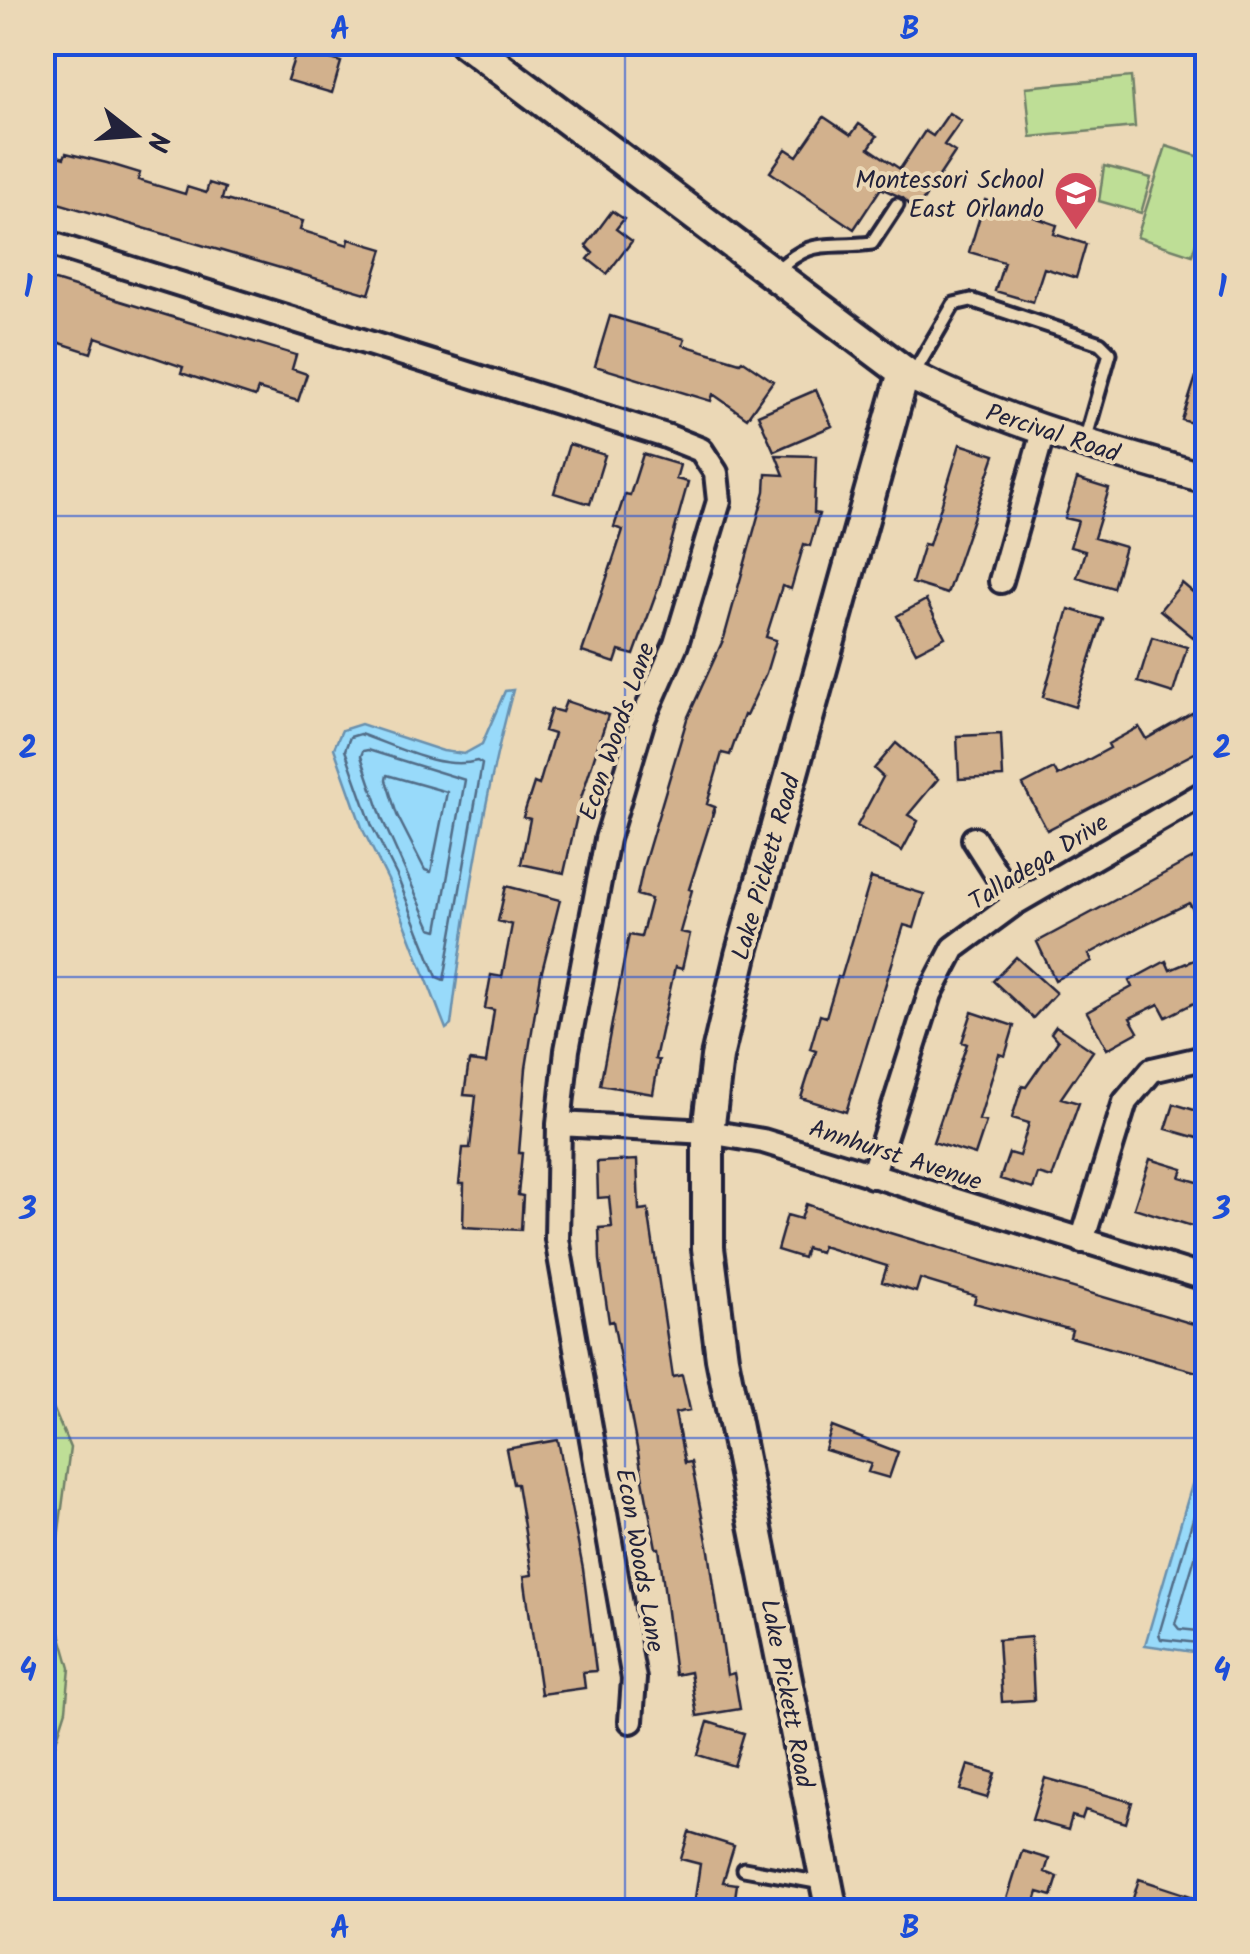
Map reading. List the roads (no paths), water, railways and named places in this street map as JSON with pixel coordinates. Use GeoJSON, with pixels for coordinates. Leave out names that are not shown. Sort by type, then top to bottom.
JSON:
{"type":"FeatureCollection","features":[{"type":"Feature","properties":{"kind":"main road"},"geometry":{"type":"LineString","coordinates":[[465,42],[772,276],[908,374]]}},
{"type":"Feature","properties":{"kind":"main road","name":"Lake Pickett Road"},"geometry":{"type":"LineString","coordinates":[[829,1898],[722,1358],[708,1248],[708,1132],[717,1058],[740,955],[908,374]]}},
{"type":"Feature","properties":{"kind":"street","name":"Econ Woods Lane"},"geometry":{"type":"LineString","coordinates":[[42,242],[666,436],[701,450],[716,473],[719,501],[676,644],[644,719],[607,839],[566,1050],[559,1124],[557,1239],[634,1679],[630,1721]]}},
{"type":"Feature","properties":{"kind":"street","name":"Percival Road"},"geometry":{"type":"LineString","coordinates":[[908,374],[965,403],[1043,432],[1208,479]]}},
{"type":"Feature","properties":{"kind":"street"},"geometry":{"type":"LineString","coordinates":[[1002,582],[1043,432]]}},
{"type":"Feature","properties":{"kind":"street","name":"Talladega Drive"},"geometry":{"type":"LineString","coordinates":[[872,1176],[930,994],[954,948],[1015,903],[1208,791]]}},
{"type":"Feature","properties":{"kind":"street"},"geometry":{"type":"LineString","coordinates":[[974,839],[1015,903]]}},
{"type":"Feature","properties":{"kind":"street"},"geometry":{"type":"LineString","coordinates":[[1082,1241],[1125,1102],[1152,1070],[1208,1057]]}},
{"type":"Feature","properties":{"kind":"street","name":"Annhurst Avenue"},"geometry":{"type":"LineString","coordinates":[[559,1124],[708,1132],[763,1140],[1208,1279]]}},
{"type":"Feature","properties":{"kind":"lane"},"geometry":{"type":"LineString","coordinates":[[772,276],[793,254],[808,248],[872,243],[897,204]]}},
{"type":"Feature","properties":{"kind":"lane"},"geometry":{"type":"LineString","coordinates":[[908,374],[954,304],[971,300],[1100,343],[1110,353],[1084,444]]}},
{"type":"Feature","properties":{"kind":"lane"},"geometry":{"type":"LineString","coordinates":[[744,1868],[829,1898]]}},
{"type":"Feature","properties":{"kind":"water"},"geometry":{"type":"Polygon","coordinates":[[[513,690],[484,815],[451,1025],[446,1029],[388,880],[363,830],[334,748],[342,730],[361,724],[464,754],[482,744],[505,691],[513,690]]]}},
{"type":"Feature","properties":{"kind":"water"},"geometry":{"type":"Polygon","coordinates":[[[1206,1437],[1207,1654],[1145,1645],[1206,1437]]]}},
{"type":"Feature","properties":{"kind":"place","name":"Montessori School East Orlando"},"geometry":{"type":"Point","coordinates":[1076,231]}}]}
